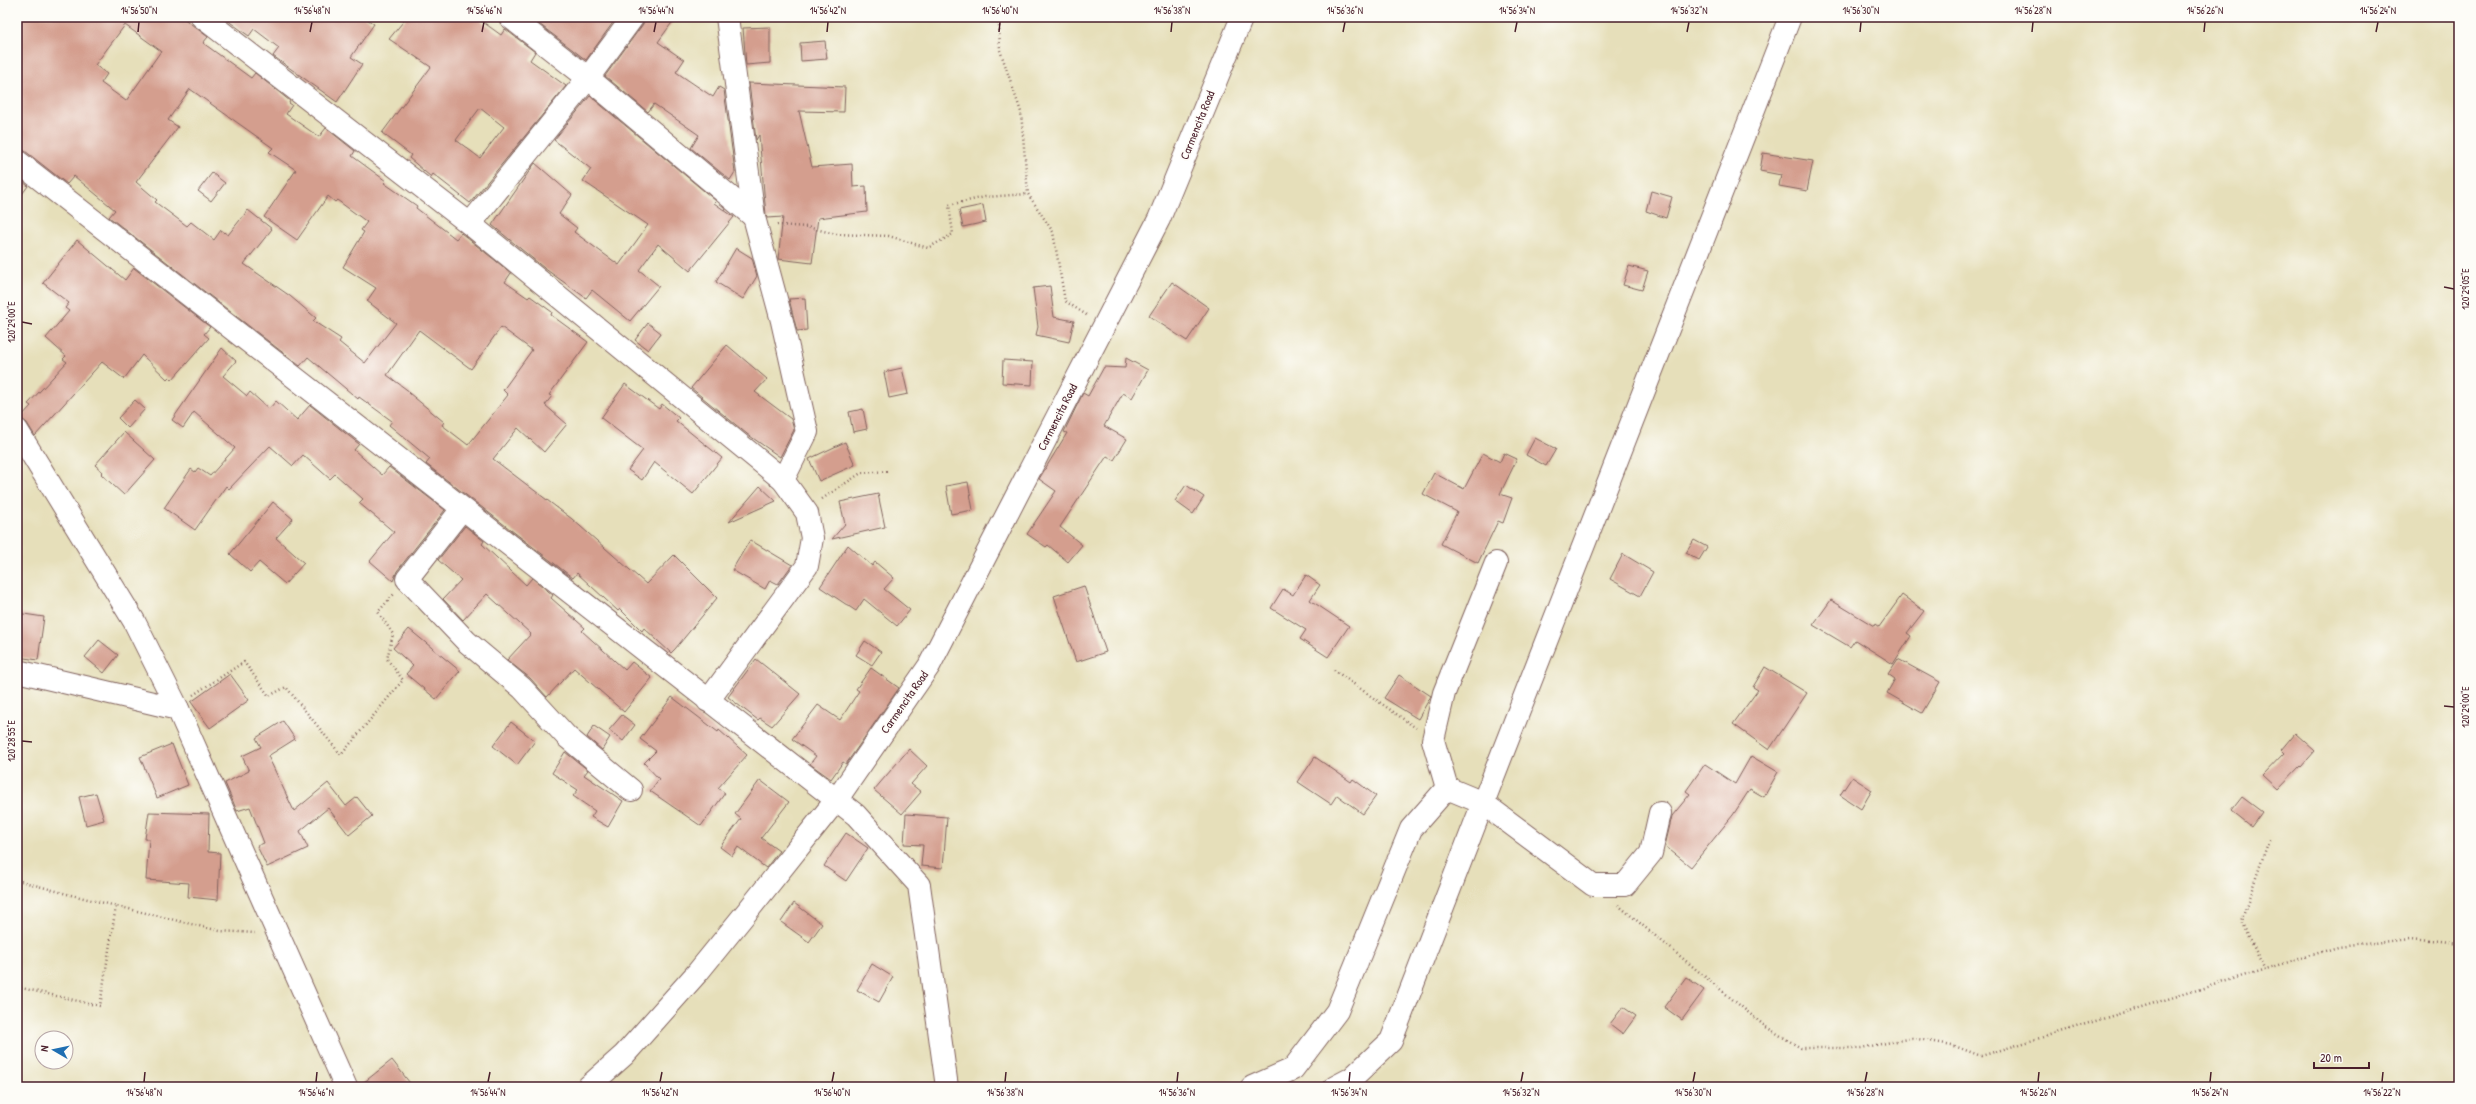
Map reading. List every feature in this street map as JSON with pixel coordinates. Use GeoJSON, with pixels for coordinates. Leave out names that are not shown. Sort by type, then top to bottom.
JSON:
{"type":"FeatureCollection","features":[{"type":"Feature","properties":{"kind":"street"},"geometry":{"type":"LineString","coordinates":[[202,17],[225,23],[783,480],[807,513],[812,538],[807,566],[708,701]]}},
{"type":"Feature","properties":{"kind":"street"},"geometry":{"type":"LineString","coordinates":[[510,17],[588,78],[754,217]]}},
{"type":"Feature","properties":{"kind":"street"},"geometry":{"type":"LineString","coordinates":[[470,224],[588,78],[633,17]]}},
{"type":"Feature","properties":{"kind":"street"},"geometry":{"type":"LineString","coordinates":[[727,17],[754,217],[782,321],[807,432],[783,480]]}},
{"type":"Feature","properties":{"kind":"street","name":"Carmencita Road"},"geometry":{"type":"LineString","coordinates":[[588,1087],[624,1055],[698,972],[837,799],[929,666],[1159,219],[1242,17]]}},
{"type":"Feature","properties":{"kind":"street"},"geometry":{"type":"LineString","coordinates":[[1335,1087],[1352,1078],[1391,1041],[1790,17]]}},
{"type":"Feature","properties":{"kind":"street"},"geometry":{"type":"LineString","coordinates":[[17,161],[856,815],[919,885],[947,1087]]}},
{"type":"Feature","properties":{"kind":"street"},"geometry":{"type":"LineString","coordinates":[[17,430],[134,621],[178,709],[346,1087]]}},
{"type":"Feature","properties":{"kind":"street"},"geometry":{"type":"LineString","coordinates":[[462,509],[407,580],[467,642],[522,688],[567,737],[631,790]]}},
{"type":"Feature","properties":{"kind":"street"},"geometry":{"type":"LineString","coordinates":[[1447,788],[1433,740],[1444,693],[1496,562]]}},
{"type":"Feature","properties":{"kind":"street"},"geometry":{"type":"LineString","coordinates":[[17,670],[178,709]]}},
{"type":"Feature","properties":{"kind":"street"},"geometry":{"type":"LineString","coordinates":[[1447,788],[1483,803],[1593,884],[1625,885],[1651,853],[1660,813]]}},
{"type":"Feature","properties":{"kind":"street"},"geometry":{"type":"LineString","coordinates":[[1252,1087],[1293,1069],[1337,1011],[1411,829],[1447,788]]}},
{"type":"Feature","properties":{"kind":"path"},"geometry":{"type":"LineString","coordinates":[[992,17],[999,24],[1000,50],[1021,112],[1028,194],[1053,232],[1065,301],[1103,327]]}},
{"type":"Feature","properties":{"kind":"path"},"geometry":{"type":"LineString","coordinates":[[754,217],[773,225],[808,226],[836,234],[889,236],[928,248],[953,234],[949,205],[985,197],[1028,194]]}},
{"type":"Feature","properties":{"kind":"path"},"geometry":{"type":"LineString","coordinates":[[807,513],[826,494],[861,473],[889,471]]}},
{"type":"Feature","properties":{"kind":"path"},"geometry":{"type":"LineString","coordinates":[[178,709],[244,662],[269,696],[286,687],[341,756],[403,680],[387,659],[393,634],[378,612],[407,580]]}},
{"type":"Feature","properties":{"kind":"path"},"geometry":{"type":"LineString","coordinates":[[1334,670],[1433,740]]}},
{"type":"Feature","properties":{"kind":"path"},"geometry":{"type":"LineString","coordinates":[[2265,970],[2241,921],[2270,837]]}},
{"type":"Feature","properties":{"kind":"path"},"geometry":{"type":"LineString","coordinates":[[17,880],[220,931],[278,934]]}},
{"type":"Feature","properties":{"kind":"path"},"geometry":{"type":"LineString","coordinates":[[1617,904],[1766,1027],[1801,1048],[1861,1048],[1912,1038],[1952,1045],[1981,1056],[2338,947],[2410,940],[2459,944]]}},
{"type":"Feature","properties":{"kind":"path"},"geometry":{"type":"LineString","coordinates":[[17,987],[100,1006],[116,906]]}},
{"type":"Feature","properties":{"kind":"building"},"geometry":{"type":"Polygon","coordinates":[[[17,17],[182,17],[208,37],[203,43],[251,78],[255,73],[290,101],[289,103],[292,105],[286,114],[319,137],[326,128],[355,151],[352,156],[386,181],[384,183],[417,206],[416,208],[456,239],[461,233],[511,273],[505,282],[528,298],[530,296],[552,312],[551,315],[588,342],[549,395],[552,396],[545,405],[567,424],[544,452],[518,428],[493,459],[572,519],[646,584],[674,555],[717,598],[671,653],[644,628],[642,631],[620,609],[618,611],[577,573],[573,578],[426,464],[430,459],[389,425],[392,421],[359,397],[358,399],[308,357],[300,366],[109,217],[115,210],[74,176],[67,184],[25,151],[17,149],[17,17]],[[125,25],[95,65],[107,74],[101,83],[126,101],[161,51],[125,25]],[[190,89],[168,120],[178,127],[136,182],[157,200],[155,202],[187,226],[191,222],[214,240],[221,230],[228,235],[248,210],[272,229],[244,264],[290,296],[316,318],[313,321],[341,339],[339,342],[365,363],[396,323],[367,301],[376,288],[343,267],[364,232],[361,230],[367,222],[337,200],[335,202],[328,196],[297,240],[264,217],[296,170],[269,152],[273,148],[190,89]],[[501,327],[471,369],[419,330],[387,375],[410,392],[409,393],[444,422],[442,425],[468,445],[508,395],[503,390],[532,350],[501,327]]]}},
{"type":"Feature","properties":{"kind":"building"},"geometry":{"type":"Polygon","coordinates":[[[223,17],[364,17],[374,24],[351,57],[362,64],[337,102],[273,56],[279,48],[254,29],[249,36],[223,17]]]}},
{"type":"Feature","properties":{"kind":"building"},"geometry":{"type":"Polygon","coordinates":[[[407,17],[476,17],[501,35],[505,29],[535,52],[530,60],[566,86],[470,203],[433,174],[431,177],[409,158],[411,155],[382,133],[431,67],[389,39],[407,17]],[[480,108],[456,140],[480,158],[504,127],[480,108]]]}},
{"type":"Feature","properties":{"kind":"building"},"geometry":{"type":"Polygon","coordinates":[[[530,17],[617,17],[586,60],[530,17]]]}},
{"type":"Feature","properties":{"kind":"building"},"geometry":{"type":"Polygon","coordinates":[[[645,17],[676,17],[658,42],[684,60],[676,72],[713,97],[719,87],[724,90],[735,172],[730,180],[691,148],[699,135],[654,104],[648,112],[605,76],[643,24],[645,17]]]}},
{"type":"Feature","properties":{"kind":"building"},"geometry":{"type":"Polygon","coordinates":[[[770,27],[770,63],[746,65],[743,28],[770,27]]]}},
{"type":"Feature","properties":{"kind":"building"},"geometry":{"type":"Polygon","coordinates":[[[825,41],[827,59],[801,61],[800,43],[825,41]]]}},
{"type":"Feature","properties":{"kind":"building"},"geometry":{"type":"Polygon","coordinates":[[[749,83],[845,87],[844,112],[799,111],[812,167],[852,164],[853,187],[866,186],[867,212],[818,218],[812,263],[778,259],[783,217],[767,218],[766,215],[759,135],[756,140],[749,83]]]}},
{"type":"Feature","properties":{"kind":"building"},"geometry":{"type":"Polygon","coordinates":[[[590,96],[716,201],[714,203],[734,217],[690,271],[658,244],[639,270],[659,286],[630,321],[592,290],[586,298],[544,268],[492,225],[535,163],[572,195],[559,214],[577,228],[574,232],[619,265],[648,225],[583,181],[591,169],[554,140],[590,96]]]}},
{"type":"Feature","properties":{"kind":"building"},"geometry":{"type":"Polygon","coordinates":[[[1763,153],[1813,161],[1807,191],[1779,186],[1781,175],[1760,171],[1763,153]]]}},
{"type":"Feature","properties":{"kind":"building"},"geometry":{"type":"Polygon","coordinates":[[[212,173],[225,183],[211,201],[198,191],[212,173]]]}},
{"type":"Feature","properties":{"kind":"building"},"geometry":{"type":"Polygon","coordinates":[[[17,177],[28,186],[17,201],[17,177]]]}},
{"type":"Feature","properties":{"kind":"building"},"geometry":{"type":"Polygon","coordinates":[[[1651,191],[1672,197],[1666,218],[1646,211],[1651,191]]]}},
{"type":"Feature","properties":{"kind":"building"},"geometry":{"type":"Polygon","coordinates":[[[983,205],[986,222],[963,227],[959,210],[983,205]]]}},
{"type":"Feature","properties":{"kind":"building"},"geometry":{"type":"Polygon","coordinates":[[[77,240],[125,280],[134,268],[210,327],[204,334],[209,338],[172,380],[169,377],[167,379],[142,355],[124,379],[102,362],[35,436],[27,423],[20,418],[31,406],[28,404],[67,362],[63,359],[66,356],[46,338],[69,311],[65,308],[69,303],[43,283],[77,240]]]}},
{"type":"Feature","properties":{"kind":"building"},"geometry":{"type":"Polygon","coordinates":[[[736,248],[752,258],[757,276],[743,299],[716,282],[736,248]]]}},
{"type":"Feature","properties":{"kind":"building"},"geometry":{"type":"Polygon","coordinates":[[[1629,266],[1648,271],[1642,290],[1623,285],[1629,266]]]}},
{"type":"Feature","properties":{"kind":"building"},"geometry":{"type":"Polygon","coordinates":[[[1172,282],[1209,308],[1187,341],[1149,316],[1172,282]]]}},
{"type":"Feature","properties":{"kind":"building"},"geometry":{"type":"Polygon","coordinates":[[[1050,286],[1054,317],[1074,321],[1069,342],[1036,335],[1038,327],[1033,288],[1050,286]]]}},
{"type":"Feature","properties":{"kind":"building"},"geometry":{"type":"Polygon","coordinates":[[[805,298],[807,330],[797,331],[789,299],[805,298]]]}},
{"type":"Feature","properties":{"kind":"building"},"geometry":{"type":"Polygon","coordinates":[[[648,323],[661,333],[648,350],[635,340],[648,323]]]}},
{"type":"Feature","properties":{"kind":"building"},"geometry":{"type":"Polygon","coordinates":[[[727,345],[767,379],[755,392],[791,419],[794,430],[780,457],[747,434],[691,388],[727,345]]]}},
{"type":"Feature","properties":{"kind":"building"},"geometry":{"type":"Polygon","coordinates":[[[222,348],[236,361],[223,376],[247,396],[250,392],[269,409],[276,401],[297,420],[310,405],[359,444],[354,450],[382,475],[389,467],[445,510],[397,571],[393,581],[370,561],[394,532],[359,503],[363,499],[335,474],[330,479],[303,455],[293,466],[270,446],[229,489],[226,486],[195,530],[164,508],[191,469],[195,472],[198,468],[210,476],[235,448],[194,412],[183,428],[172,420],[222,348]]]}},
{"type":"Feature","properties":{"kind":"building"},"geometry":{"type":"Polygon","coordinates":[[[1126,358],[1148,370],[1132,398],[1123,393],[1104,426],[1127,439],[1114,460],[1107,456],[1060,527],[1082,545],[1068,562],[1048,545],[1046,547],[1027,534],[1056,491],[1039,479],[1067,433],[1064,432],[1083,393],[1088,396],[1104,367],[1125,368],[1126,358]]]}},
{"type":"Feature","properties":{"kind":"building"},"geometry":{"type":"Polygon","coordinates":[[[1003,360],[1033,362],[1032,385],[1002,383],[1003,360]]]}},
{"type":"Feature","properties":{"kind":"building"},"geometry":{"type":"Polygon","coordinates":[[[902,368],[908,394],[889,398],[884,372],[902,368]]]}},
{"type":"Feature","properties":{"kind":"building"},"geometry":{"type":"Polygon","coordinates":[[[625,384],[659,409],[662,404],[679,418],[676,421],[722,458],[693,494],[654,462],[642,480],[628,470],[643,450],[601,418],[625,384]]]}},
{"type":"Feature","properties":{"kind":"building"},"geometry":{"type":"Polygon","coordinates":[[[135,400],[145,409],[128,428],[118,418],[135,400]]]}},
{"type":"Feature","properties":{"kind":"building"},"geometry":{"type":"Polygon","coordinates":[[[863,409],[867,429],[853,432],[849,412],[863,409]]]}},
{"type":"Feature","properties":{"kind":"building"},"geometry":{"type":"Polygon","coordinates":[[[124,432],[155,460],[124,495],[101,474],[103,472],[95,465],[124,432]]]}},
{"type":"Feature","properties":{"kind":"building"},"geometry":{"type":"Polygon","coordinates":[[[1535,438],[1556,449],[1546,466],[1526,455],[1535,438]]]}},
{"type":"Feature","properties":{"kind":"building"},"geometry":{"type":"Polygon","coordinates":[[[845,442],[855,465],[819,481],[809,459],[845,442]]]}},
{"type":"Feature","properties":{"kind":"building"},"geometry":{"type":"Polygon","coordinates":[[[1483,453],[1500,462],[1504,453],[1517,459],[1500,494],[1512,498],[1503,523],[1498,521],[1478,563],[1441,544],[1457,512],[1423,494],[1434,473],[1464,489],[1483,453]]]}},
{"type":"Feature","properties":{"kind":"building"},"geometry":{"type":"Polygon","coordinates":[[[968,482],[973,510],[951,514],[946,486],[968,482]]]}},
{"type":"Feature","properties":{"kind":"building"},"geometry":{"type":"Polygon","coordinates":[[[1186,485],[1204,497],[1193,514],[1175,501],[1186,485]]]}},
{"type":"Feature","properties":{"kind":"building"},"geometry":{"type":"Polygon","coordinates":[[[760,486],[776,501],[729,522],[760,486]]]}},
{"type":"Feature","properties":{"kind":"building"},"geometry":{"type":"Polygon","coordinates":[[[878,494],[885,527],[832,539],[845,524],[840,502],[878,494]]]}},
{"type":"Feature","properties":{"kind":"building"},"geometry":{"type":"Polygon","coordinates":[[[273,502],[293,519],[276,538],[304,563],[285,584],[259,562],[250,572],[230,554],[273,502]]]}},
{"type":"Feature","properties":{"kind":"building"},"geometry":{"type":"Polygon","coordinates":[[[465,526],[484,541],[482,544],[526,585],[532,578],[553,595],[551,598],[585,628],[582,631],[625,670],[632,662],[652,678],[624,712],[574,668],[547,697],[530,678],[507,660],[531,634],[487,594],[463,620],[443,599],[461,580],[438,560],[465,526]]]}},
{"type":"Feature","properties":{"kind":"building"},"geometry":{"type":"Polygon","coordinates":[[[750,540],[792,565],[778,584],[770,580],[765,589],[732,570],[750,540]]]}},
{"type":"Feature","properties":{"kind":"building"},"geometry":{"type":"Polygon","coordinates":[[[1694,540],[1707,547],[1699,560],[1686,553],[1694,540]]]}},
{"type":"Feature","properties":{"kind":"building"},"geometry":{"type":"Polygon","coordinates":[[[848,545],[872,566],[875,562],[894,578],[884,589],[910,610],[897,626],[864,599],[856,611],[820,587],[848,545]]]}},
{"type":"Feature","properties":{"kind":"building"},"geometry":{"type":"Polygon","coordinates":[[[1623,554],[1653,572],[1640,596],[1610,579],[1623,554]]]}},
{"type":"Feature","properties":{"kind":"building"},"geometry":{"type":"Polygon","coordinates":[[[1306,575],[1320,585],[1310,600],[1349,626],[1328,657],[1300,639],[1306,630],[1271,608],[1283,589],[1293,595],[1306,575]]]}},
{"type":"Feature","properties":{"kind":"building"},"geometry":{"type":"Polygon","coordinates":[[[1084,586],[1106,652],[1076,662],[1054,596],[1084,586]]]}},
{"type":"Feature","properties":{"kind":"building"},"geometry":{"type":"Polygon","coordinates":[[[1902,595],[1924,611],[1907,633],[1911,636],[1893,664],[1855,640],[1850,647],[1813,625],[1831,600],[1874,626],[1875,624],[1879,627],[1902,595]]]}},
{"type":"Feature","properties":{"kind":"building"},"geometry":{"type":"Polygon","coordinates":[[[17,613],[44,617],[38,660],[17,657],[17,613]]]}},
{"type":"Feature","properties":{"kind":"building"},"geometry":{"type":"Polygon","coordinates":[[[409,629],[460,671],[436,699],[406,674],[413,666],[393,648],[409,629]]]}},
{"type":"Feature","properties":{"kind":"building"},"geometry":{"type":"Polygon","coordinates":[[[99,640],[118,655],[104,673],[85,657],[99,640]]]}},
{"type":"Feature","properties":{"kind":"building"},"geometry":{"type":"Polygon","coordinates":[[[865,641],[881,652],[872,665],[856,655],[865,641]]]}},
{"type":"Feature","properties":{"kind":"building"},"geometry":{"type":"Polygon","coordinates":[[[756,659],[800,694],[772,726],[760,718],[758,720],[728,697],[756,659]]]}},
{"type":"Feature","properties":{"kind":"building"},"geometry":{"type":"Polygon","coordinates":[[[1898,659],[1940,682],[1922,713],[1887,693],[1895,679],[1888,674],[1898,659]]]}},
{"type":"Feature","properties":{"kind":"building"},"geometry":{"type":"Polygon","coordinates":[[[1765,667],[1807,693],[1769,750],[1733,724],[1758,690],[1753,687],[1765,667]]]}},
{"type":"Feature","properties":{"kind":"building"},"geometry":{"type":"Polygon","coordinates":[[[871,668],[899,688],[846,764],[843,762],[831,779],[810,764],[816,756],[792,739],[818,705],[840,720],[859,691],[856,689],[871,668]]]}},
{"type":"Feature","properties":{"kind":"building"},"geometry":{"type":"Polygon","coordinates":[[[230,674],[249,700],[210,728],[191,702],[230,674]]]}},
{"type":"Feature","properties":{"kind":"building"},"geometry":{"type":"Polygon","coordinates":[[[1399,675],[1431,696],[1418,719],[1384,698],[1399,675]]]}},
{"type":"Feature","properties":{"kind":"building"},"geometry":{"type":"Polygon","coordinates":[[[672,697],[718,732],[719,730],[747,755],[718,788],[725,793],[701,826],[650,791],[659,779],[644,763],[656,751],[640,739],[672,697]]]}},
{"type":"Feature","properties":{"kind":"building"},"geometry":{"type":"Polygon","coordinates":[[[622,715],[635,725],[623,741],[609,730],[622,715]]]}},
{"type":"Feature","properties":{"kind":"building"},"geometry":{"type":"Polygon","coordinates":[[[283,721],[295,739],[268,756],[294,811],[328,783],[346,806],[357,797],[372,816],[349,835],[328,808],[300,831],[308,848],[267,867],[257,846],[264,843],[250,807],[237,811],[225,783],[249,771],[242,756],[261,747],[256,738],[283,721]]]}},
{"type":"Feature","properties":{"kind":"building"},"geometry":{"type":"Polygon","coordinates":[[[511,722],[535,741],[517,765],[493,746],[511,722]]]}},
{"type":"Feature","properties":{"kind":"building"},"geometry":{"type":"Polygon","coordinates":[[[594,726],[610,737],[602,750],[587,737],[594,726]]]}},
{"type":"Feature","properties":{"kind":"building"},"geometry":{"type":"Polygon","coordinates":[[[2295,733],[2315,751],[2278,789],[2263,775],[2284,753],[2281,750],[2295,733]]]}},
{"type":"Feature","properties":{"kind":"building"},"geometry":{"type":"Polygon","coordinates":[[[172,744],[188,785],[157,798],[140,757],[172,744]]]}},
{"type":"Feature","properties":{"kind":"building"},"geometry":{"type":"Polygon","coordinates":[[[909,749],[927,766],[911,784],[921,792],[902,814],[874,790],[909,749]]]}},
{"type":"Feature","properties":{"kind":"building"},"geometry":{"type":"Polygon","coordinates":[[[565,752],[588,770],[584,775],[623,801],[608,827],[591,817],[595,811],[573,796],[578,790],[552,773],[565,752]]]}},
{"type":"Feature","properties":{"kind":"building"},"geometry":{"type":"Polygon","coordinates":[[[1751,756],[1778,772],[1764,797],[1750,789],[1733,815],[1691,867],[1665,846],[1672,816],[1690,794],[1686,791],[1705,764],[1735,784],[1751,756]]]}},
{"type":"Feature","properties":{"kind":"building"},"geometry":{"type":"Polygon","coordinates":[[[1315,757],[1351,782],[1353,779],[1376,796],[1363,814],[1337,795],[1331,804],[1298,782],[1315,757]]]}},
{"type":"Feature","properties":{"kind":"building"},"geometry":{"type":"Polygon","coordinates":[[[1852,777],[1872,790],[1861,809],[1840,795],[1852,777]]]}},
{"type":"Feature","properties":{"kind":"building"},"geometry":{"type":"Polygon","coordinates":[[[760,780],[789,802],[761,838],[779,851],[766,868],[738,847],[732,856],[720,847],[741,819],[735,814],[760,780]]]}},
{"type":"Feature","properties":{"kind":"building"},"geometry":{"type":"Polygon","coordinates":[[[96,793],[104,820],[86,825],[79,797],[96,793]]]}},
{"type":"Feature","properties":{"kind":"building"},"geometry":{"type":"Polygon","coordinates":[[[2242,797],[2262,812],[2251,827],[2231,811],[2242,797]]]}},
{"type":"Feature","properties":{"kind":"building"},"geometry":{"type":"Polygon","coordinates":[[[149,812],[209,814],[208,852],[220,853],[218,900],[188,897],[189,883],[146,880],[149,839],[145,839],[149,812]]]}},
{"type":"Feature","properties":{"kind":"building"},"geometry":{"type":"Polygon","coordinates":[[[906,814],[947,817],[943,868],[921,866],[923,845],[904,844],[906,814]]]}},
{"type":"Feature","properties":{"kind":"building"},"geometry":{"type":"Polygon","coordinates":[[[846,833],[868,848],[846,881],[824,866],[846,833]]]}},
{"type":"Feature","properties":{"kind":"building"},"geometry":{"type":"Polygon","coordinates":[[[794,903],[822,924],[809,942],[781,922],[794,903]]]}},
{"type":"Feature","properties":{"kind":"building"},"geometry":{"type":"Polygon","coordinates":[[[872,964],[893,977],[879,1002],[857,990],[872,964]]]}},
{"type":"Feature","properties":{"kind":"building"},"geometry":{"type":"Polygon","coordinates":[[[1686,977],[1704,990],[1682,1020],[1664,1007],[1686,977]]]}},
{"type":"Feature","properties":{"kind":"building"},"geometry":{"type":"Polygon","coordinates":[[[1623,1007],[1636,1016],[1623,1034],[1610,1024],[1623,1007]]]}},
{"type":"Feature","properties":{"kind":"building"},"geometry":{"type":"Polygon","coordinates":[[[392,1060],[413,1087],[358,1087],[392,1060]]]}}]}
